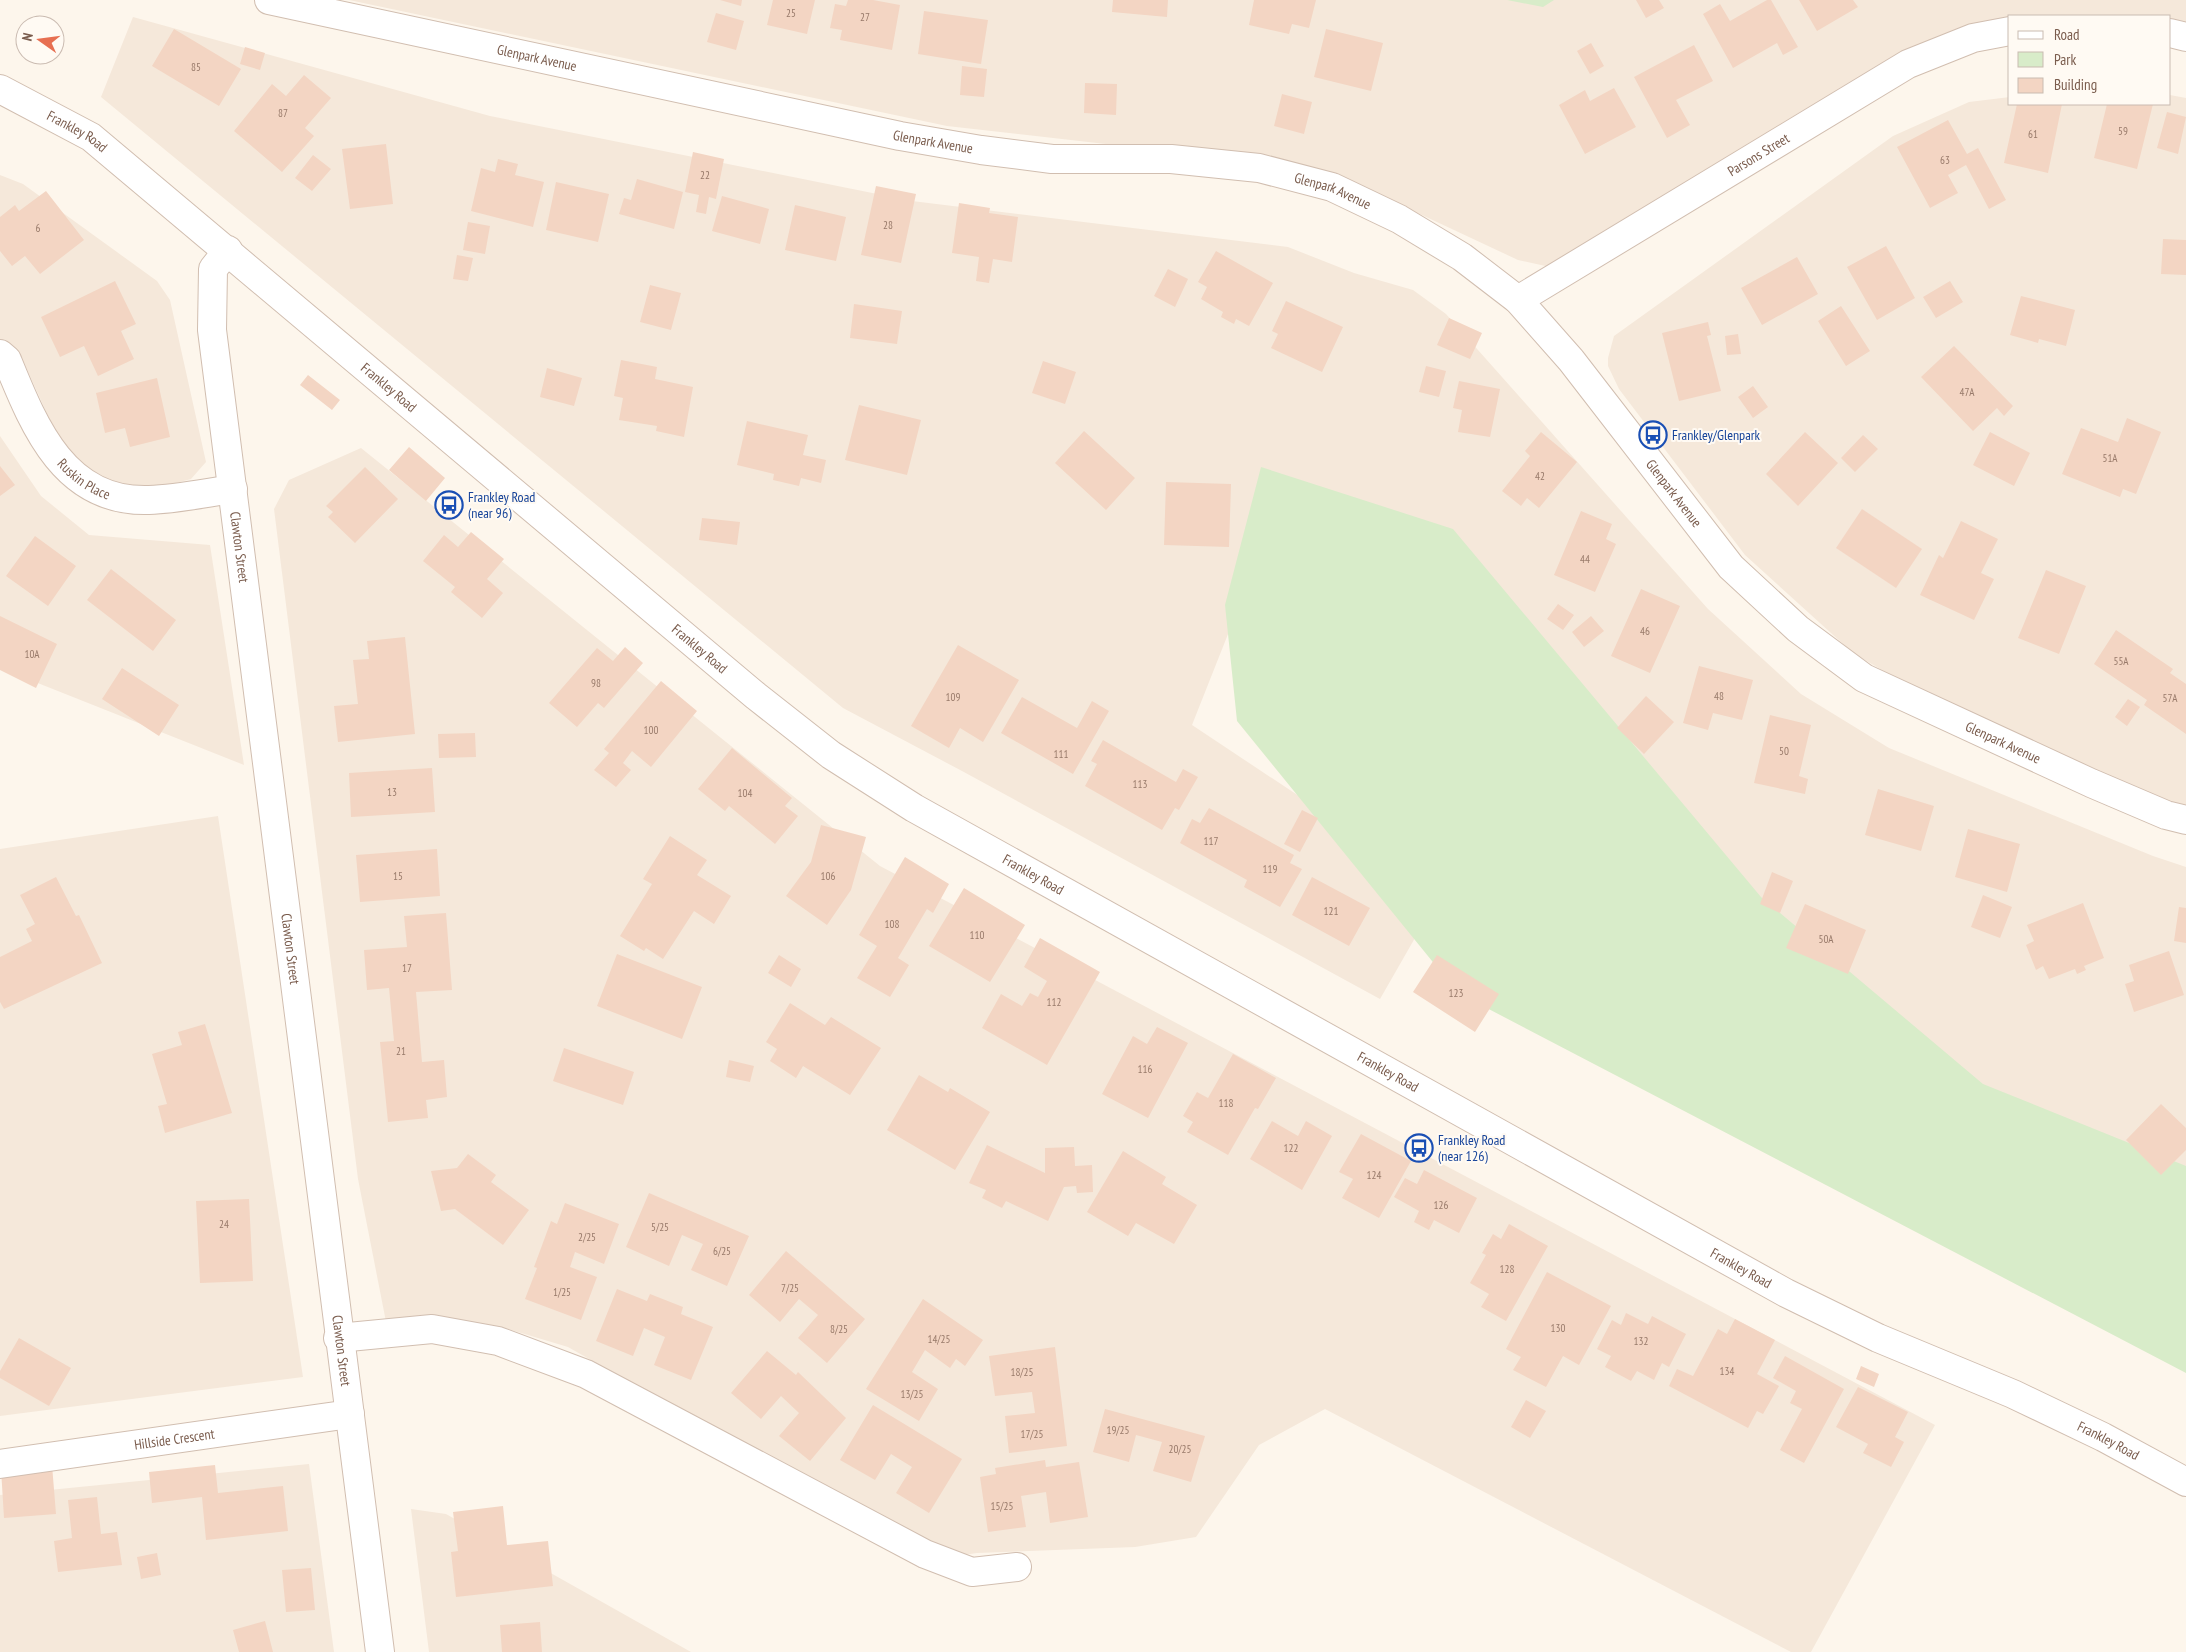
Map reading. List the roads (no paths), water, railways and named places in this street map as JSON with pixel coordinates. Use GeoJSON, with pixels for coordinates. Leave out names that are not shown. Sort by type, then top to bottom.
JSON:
{"type":"FeatureCollection","features":[{"type":"Feature","properties":{"kind":"street","name":"Glenpark Avenue"},"geometry":{"type":"LineString","coordinates":[[269,0],[900,136],[972,149],[1052,159],[1171,159],[1259,168],[1332,187],[1399,220],[1462,257],[1518,300],[1571,360],[1731,567],[1798,629],[1864,678],[2091,783],[2166,814],[2186,820]]}},
{"type":"Feature","properties":{"kind":"street","name":"Parsons Street"},"geometry":{"type":"LineString","coordinates":[[1518,300],[1908,64],[1973,38],[2008,31]]}},
{"type":"Feature","properties":{"kind":"street"},"geometry":{"type":"LineString","coordinates":[[2171,33],[2186,37]]}},
{"type":"Feature","properties":{"kind":"street","name":"Frankley Road"},"geometry":{"type":"LineString","coordinates":[[0,89],[91,137],[228,250],[756,696],[831,755],[914,808],[1786,1292],[1878,1338],[2031,1403],[2103,1437],[2186,1482]]}},
{"type":"Feature","properties":{"kind":"street","name":"Clawton Street"},"geometry":{"type":"LineString","coordinates":[[228,250],[213,269],[212,330],[338,1338],[350,1414],[380,1652]]}},
{"type":"Feature","properties":{"kind":"street","name":"Ruskin Place"},"geometry":{"type":"LineString","coordinates":[[0,354],[7,360],[33,423],[58,460],[84,483],[112,496],[148,500],[233,490]]}},
{"type":"Feature","properties":{"kind":"street"},"geometry":{"type":"LineString","coordinates":[[338,1338],[432,1329],[498,1342],[586,1374],[924,1554],[972,1572],[1017,1567]]}},
{"type":"Feature","properties":{"kind":"street","name":"Hillside Crescent"},"geometry":{"type":"LineString","coordinates":[[0,1464],[350,1414]]}},
{"type":"Feature","properties":{"kind":"place","name":"Frankley/Glenpark"},"geometry":{"type":"Point","coordinates":[1653,435]}},
{"type":"Feature","properties":{"kind":"place","name":"Frankley Road (near 96)"},"geometry":{"type":"Point","coordinates":[449,505]}},
{"type":"Feature","properties":{"kind":"place","name":"Frankley Road (near 126)"},"geometry":{"type":"Point","coordinates":[1419,1148]}}]}
